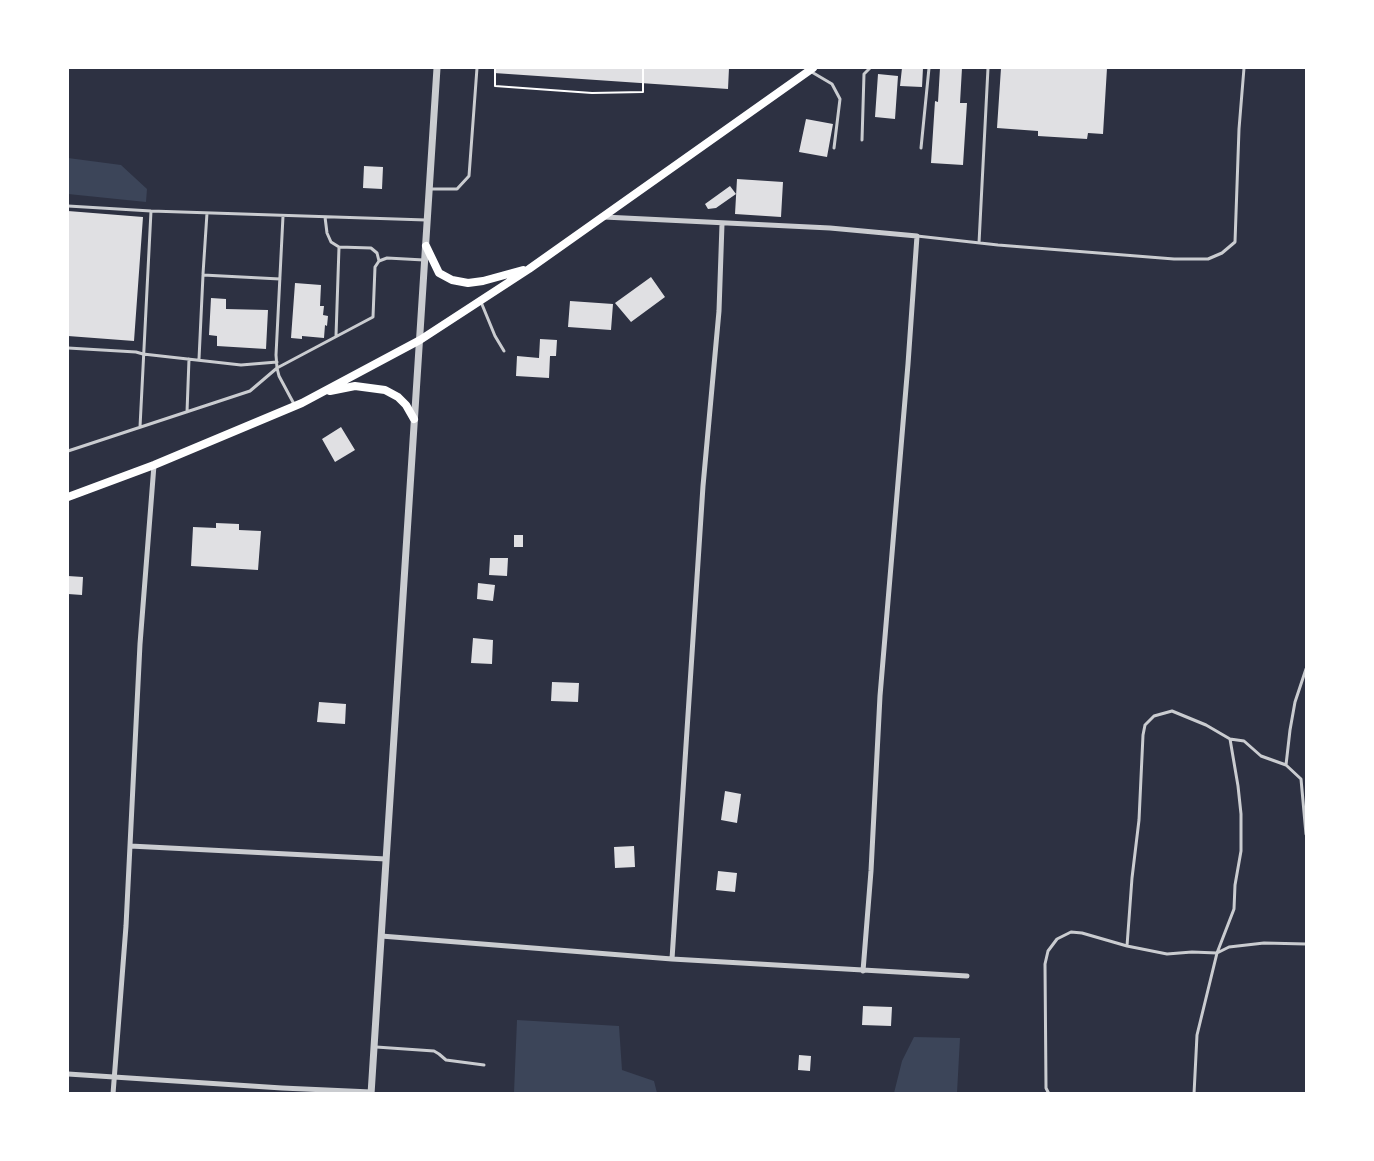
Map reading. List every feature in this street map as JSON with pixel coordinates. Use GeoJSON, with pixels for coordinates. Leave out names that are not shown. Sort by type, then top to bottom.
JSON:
{"type":"FeatureCollection","features":[{"type":"Feature","properties":{"kind":"main road"},"geometry":{"type":"LineString","coordinates":[[68,497],[154,465],[295,406],[420,340],[529,269],[811,69]]}},
{"type":"Feature","properties":{"kind":"main road"},"geometry":{"type":"LineString","coordinates":[[426,246],[439,273],[452,280],[468,283],[483,281],[529,269]]}},
{"type":"Feature","properties":{"kind":"main road"},"geometry":{"type":"LineString","coordinates":[[321,393],[355,386],[385,390],[398,397],[414,419]]}},
{"type":"Feature","properties":{"kind":"street"},"geometry":{"type":"LineString","coordinates":[[68,1074],[371,1093],[437,68]]}},
{"type":"Feature","properties":{"kind":"street"},"geometry":{"type":"LineString","coordinates":[[604,217],[830,228],[917,236],[908,376],[880,696],[863,971]]}},
{"type":"Feature","properties":{"kind":"street"},"geometry":{"type":"LineString","coordinates":[[672,959],[703,498],[719,311],[722,224]]}},
{"type":"Feature","properties":{"kind":"street"},"geometry":{"type":"LineString","coordinates":[[113,1094],[126,926],[140,644],[154,465]]}},
{"type":"Feature","properties":{"kind":"street"},"geometry":{"type":"LineString","coordinates":[[130,846],[386,859]]}},
{"type":"Feature","properties":{"kind":"street"},"geometry":{"type":"LineString","coordinates":[[381,936],[672,959],[967,976]]}},
{"type":"Feature","properties":{"kind":"lane"},"geometry":{"type":"LineString","coordinates":[[429,189],[458,189],[469,176],[477,68]]}},
{"type":"Feature","properties":{"kind":"lane"},"geometry":{"type":"LineString","coordinates":[[862,140],[864,74],[870,68]]}},
{"type":"Feature","properties":{"kind":"lane"},"geometry":{"type":"LineString","coordinates":[[921,148],[929,68]]}},
{"type":"Feature","properties":{"kind":"lane"},"geometry":{"type":"LineString","coordinates":[[979,243],[988,68]]}},
{"type":"Feature","properties":{"kind":"lane"},"geometry":{"type":"LineString","coordinates":[[917,236],[1174,259],[1208,259],[1222,253],[1235,242],[1239,129],[1244,68]]}},
{"type":"Feature","properties":{"kind":"lane"},"geometry":{"type":"LineString","coordinates":[[811,69],[832,84],[840,99],[834,148]]}},
{"type":"Feature","properties":{"kind":"lane"},"geometry":{"type":"LineString","coordinates":[[68,206],[427,220]]}},
{"type":"Feature","properties":{"kind":"lane"},"geometry":{"type":"LineString","coordinates":[[140,428],[151,211]]}},
{"type":"Feature","properties":{"kind":"lane"},"geometry":{"type":"LineString","coordinates":[[199,360],[207,213]]}},
{"type":"Feature","properties":{"kind":"lane"},"geometry":{"type":"LineString","coordinates":[[283,216],[277,368],[295,406]]}},
{"type":"Feature","properties":{"kind":"lane"},"geometry":{"type":"LineString","coordinates":[[325,217],[331,242],[339,247],[372,248],[377,253],[379,261]]}},
{"type":"Feature","properties":{"kind":"lane"},"geometry":{"type":"LineString","coordinates":[[336,336],[339,247]]}},
{"type":"Feature","properties":{"kind":"lane"},"geometry":{"type":"LineString","coordinates":[[68,451],[250,391],[277,368],[373,317],[375,267],[379,261],[387,258],[425,260]]}},
{"type":"Feature","properties":{"kind":"lane"},"geometry":{"type":"LineString","coordinates":[[203,275],[280,279]]}},
{"type":"Feature","properties":{"kind":"lane"},"geometry":{"type":"LineString","coordinates":[[481,301],[495,336],[504,351]]}},
{"type":"Feature","properties":{"kind":"lane"},"geometry":{"type":"LineString","coordinates":[[68,348],[136,352],[241,365],[277,362]]}},
{"type":"Feature","properties":{"kind":"lane"},"geometry":{"type":"LineString","coordinates":[[187,412],[189,358]]}},
{"type":"Feature","properties":{"kind":"lane"},"geometry":{"type":"LineString","coordinates":[[1286,765],[1295,702],[1306,669]]}},
{"type":"Feature","properties":{"kind":"lane"},"geometry":{"type":"LineString","coordinates":[[1127,946],[1139,820],[1143,735],[1145,725],[1154,716],[1172,711],[1206,725],[1230,739],[1244,741],[1261,756],[1286,765],[1301,779],[1306,834]]}},
{"type":"Feature","properties":{"kind":"lane"},"geometry":{"type":"LineString","coordinates":[[1194,1094],[1197,1035],[1217,953],[1234,909],[1235,885],[1241,851],[1239,786],[1230,739]]}},
{"type":"Feature","properties":{"kind":"lane"},"geometry":{"type":"LineString","coordinates":[[1301,779],[1306,775]]}},
{"type":"Feature","properties":{"kind":"lane"},"geometry":{"type":"LineString","coordinates":[[1049,1094],[1046,1088],[1044,982],[1048,951],[1057,939],[1071,932],[1082,933],[1127,946],[1167,954],[1217,953],[1229,947],[1264,943],[1306,944]]}},
{"type":"Feature","properties":{"kind":"lane"},"geometry":{"type":"LineString","coordinates":[[374,1047],[434,1051],[446,1060],[484,1065]]}},
{"type":"Feature","properties":{"kind":"path"},"geometry":{"type":"LineString","coordinates":[[495,68],[495,86],[592,93],[643,92],[643,68]]}},
{"type":"Feature","properties":{"kind":"shaded area"},"geometry":{"type":"Polygon","coordinates":[[[68,158],[121,165],[147,189],[146,202],[68,194],[68,158]]]}},
{"type":"Feature","properties":{"kind":"shaded area"},"geometry":{"type":"Polygon","coordinates":[[[517,1020],[619,1026],[622,1070],[654,1081],[657,1093],[514,1093],[517,1020]]]}},
{"type":"Feature","properties":{"kind":"shaded area"},"geometry":{"type":"Polygon","coordinates":[[[914,1037],[960,1038],[957,1093],[894,1093],[902,1061],[914,1037]]]}},
{"type":"Feature","properties":{"kind":"building"},"geometry":{"type":"Polygon","coordinates":[[[495,68],[729,68],[728,89],[494,73],[495,68]]]}},
{"type":"Feature","properties":{"kind":"building"},"geometry":{"type":"Polygon","coordinates":[[[902,68],[923,68],[922,87],[900,86],[902,68]]]}},
{"type":"Feature","properties":{"kind":"building"},"geometry":{"type":"Polygon","coordinates":[[[940,68],[962,68],[960,103],[967,103],[963,165],[931,163],[935,101],[938,102],[940,68]]]}},
{"type":"Feature","properties":{"kind":"building"},"geometry":{"type":"Polygon","coordinates":[[[1001,68],[1107,68],[1103,134],[1088,133],[1087,139],[1038,136],[1038,131],[997,128],[1001,68]]]}},
{"type":"Feature","properties":{"kind":"building"},"geometry":{"type":"Polygon","coordinates":[[[878,74],[898,76],[895,119],[875,117],[878,74]]]}},
{"type":"Feature","properties":{"kind":"building"},"geometry":{"type":"Polygon","coordinates":[[[806,119],[833,124],[827,157],[799,152],[806,119]]]}},
{"type":"Feature","properties":{"kind":"building"},"geometry":{"type":"Polygon","coordinates":[[[364,166],[383,167],[382,189],[363,188],[364,166]]]}},
{"type":"Feature","properties":{"kind":"building"},"geometry":{"type":"Polygon","coordinates":[[[737,179],[783,182],[781,217],[735,214],[737,179]]]}},
{"type":"Feature","properties":{"kind":"building"},"geometry":{"type":"Polygon","coordinates":[[[730,186],[736,194],[716,208],[708,209],[705,204],[730,186]]]}},
{"type":"Feature","properties":{"kind":"building"},"geometry":{"type":"Polygon","coordinates":[[[68,211],[143,217],[134,341],[68,336],[68,211]]]}},
{"type":"Feature","properties":{"kind":"building"},"geometry":{"type":"Polygon","coordinates":[[[651,277],[665,297],[631,322],[615,303],[651,277]]]}},
{"type":"Feature","properties":{"kind":"building"},"geometry":{"type":"Polygon","coordinates":[[[295,283],[321,285],[320,306],[324,306],[323,315],[328,316],[324,338],[302,336],[302,339],[291,338],[295,283]]]}},
{"type":"Feature","properties":{"kind":"building"},"geometry":{"type":"Polygon","coordinates":[[[211,298],[226,299],[226,309],[268,310],[266,349],[217,346],[217,336],[209,335],[211,298]]]}},
{"type":"Feature","properties":{"kind":"building"},"geometry":{"type":"Polygon","coordinates":[[[570,301],[613,304],[611,330],[568,327],[570,301]]]}},
{"type":"Feature","properties":{"kind":"building"},"geometry":{"type":"Polygon","coordinates":[[[540,339],[557,340],[556,356],[550,356],[549,378],[516,376],[517,356],[539,358],[540,339]]]}},
{"type":"Feature","properties":{"kind":"building"},"geometry":{"type":"Polygon","coordinates":[[[341,427],[355,450],[335,462],[322,439],[341,427]]]}},
{"type":"Feature","properties":{"kind":"building"},"geometry":{"type":"Polygon","coordinates":[[[216,523],[239,524],[239,530],[261,531],[258,570],[191,566],[193,527],[216,528],[216,523]]]}},
{"type":"Feature","properties":{"kind":"building"},"geometry":{"type":"Polygon","coordinates":[[[514,535],[523,535],[523,547],[514,547],[514,535]]]}},
{"type":"Feature","properties":{"kind":"building"},"geometry":{"type":"Polygon","coordinates":[[[490,558],[508,558],[507,576],[489,575],[490,558]]]}},
{"type":"Feature","properties":{"kind":"building"},"geometry":{"type":"Polygon","coordinates":[[[68,576],[83,577],[82,595],[68,594],[68,576]]]}},
{"type":"Feature","properties":{"kind":"building"},"geometry":{"type":"Polygon","coordinates":[[[478,583],[495,585],[493,601],[477,599],[478,583]]]}},
{"type":"Feature","properties":{"kind":"building"},"geometry":{"type":"Polygon","coordinates":[[[473,638],[493,640],[492,664],[471,663],[473,638]]]}},
{"type":"Feature","properties":{"kind":"building"},"geometry":{"type":"Polygon","coordinates":[[[552,682],[579,683],[578,702],[551,701],[552,682]]]}},
{"type":"Feature","properties":{"kind":"building"},"geometry":{"type":"Polygon","coordinates":[[[319,702],[346,704],[345,724],[317,722],[319,702]]]}},
{"type":"Feature","properties":{"kind":"building"},"geometry":{"type":"Polygon","coordinates":[[[725,791],[741,794],[737,823],[721,820],[725,791]]]}},
{"type":"Feature","properties":{"kind":"building"},"geometry":{"type":"Polygon","coordinates":[[[634,846],[635,867],[615,868],[614,847],[634,846]]]}},
{"type":"Feature","properties":{"kind":"building"},"geometry":{"type":"Polygon","coordinates":[[[718,871],[737,873],[735,892],[716,890],[718,871]]]}},
{"type":"Feature","properties":{"kind":"building"},"geometry":{"type":"Polygon","coordinates":[[[863,1006],[892,1007],[891,1026],[862,1025],[863,1006]]]}},
{"type":"Feature","properties":{"kind":"building"},"geometry":{"type":"Polygon","coordinates":[[[799,1055],[811,1056],[810,1071],[798,1070],[799,1055]]]}}]}
